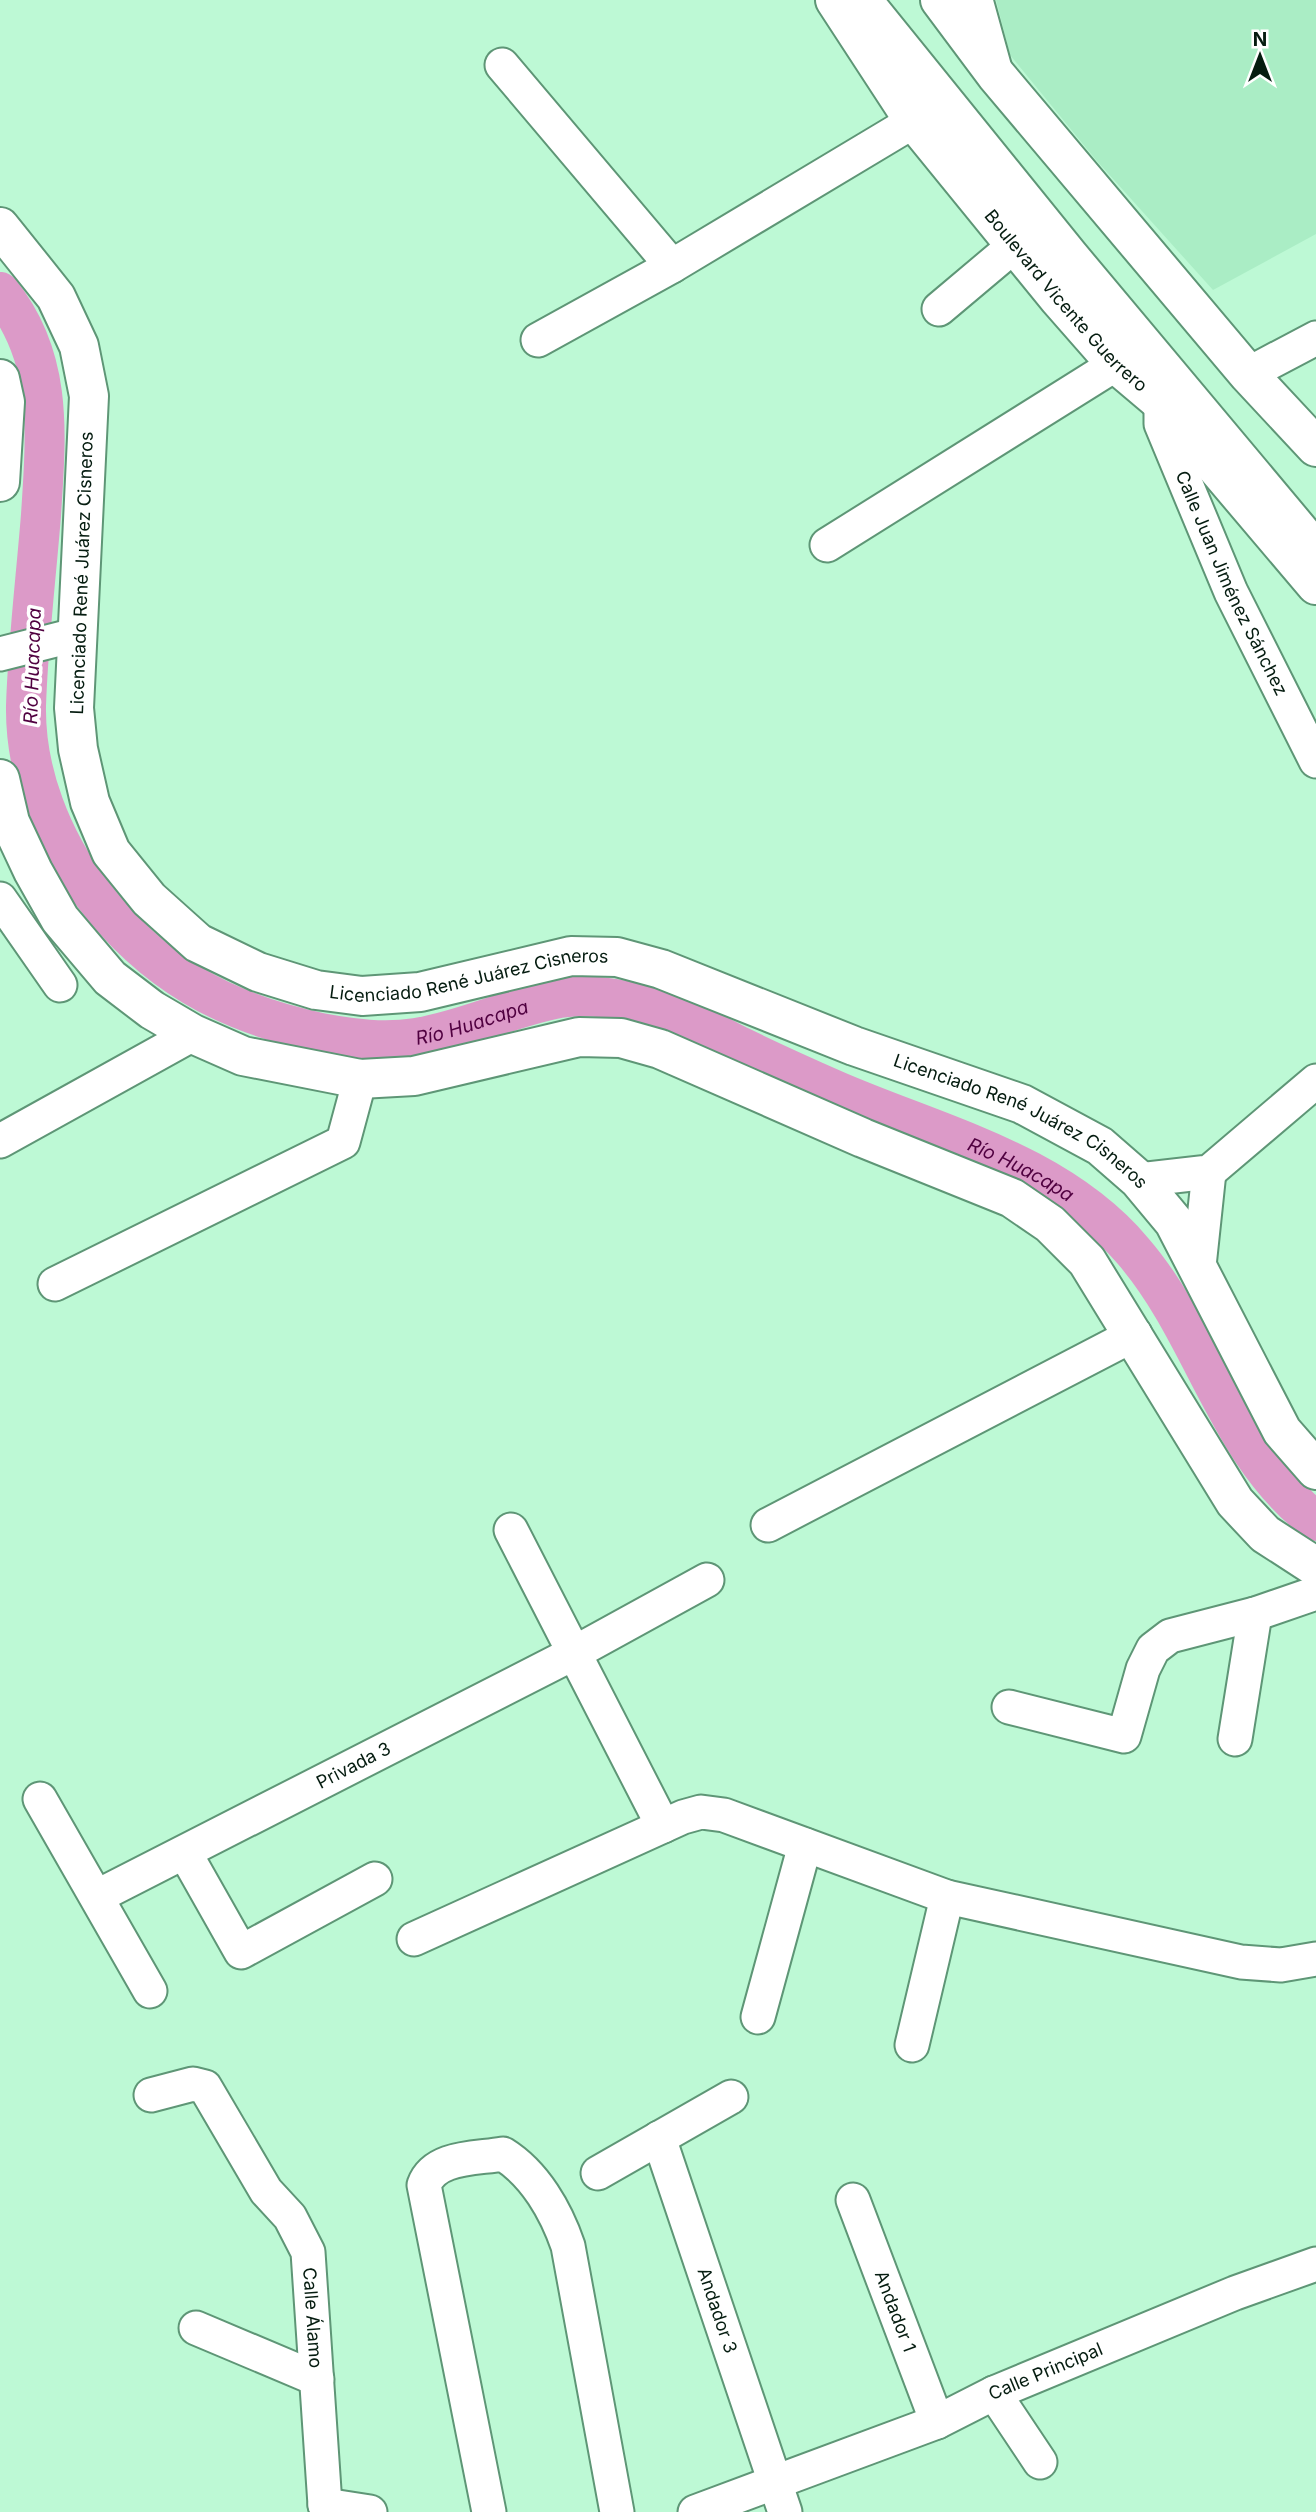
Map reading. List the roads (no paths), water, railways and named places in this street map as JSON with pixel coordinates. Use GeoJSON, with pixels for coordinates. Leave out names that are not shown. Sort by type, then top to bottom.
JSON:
{"type":"FeatureCollection","features":[{"type":"Feature","properties":{"kind":"main road"},"geometry":{"type":"LineString","coordinates":[[836,0],[924,76]]}},
{"type":"Feature","properties":{"kind":"main road","name":"Boulevard Vicente Guerrero"},"geometry":{"type":"LineString","coordinates":[[836,0],[914,121],[1015,245],[1116,364],[1161,402],[1316,585]]}},
{"type":"Feature","properties":{"kind":"main road","name":"Boulevard Vicente Guerrero"},"geometry":{"type":"LineString","coordinates":[[862,0],[1069,256],[1316,551]]}},
{"type":"Feature","properties":{"kind":"main road"},"geometry":{"type":"LineString","coordinates":[[887,0],[1095,257],[1316,516]]}},
{"type":"Feature","properties":{"kind":"main road"},"geometry":{"type":"LineString","coordinates":[[940,0],[996,75],[1248,374],[1316,447]]}},
{"type":"Feature","properties":{"kind":"main road","name":"Licenciado René Juárez Cisneros"},"geometry":{"type":"LineString","coordinates":[[0,227],[56,298],[79,346],[89,396],[73,636],[74,708],[78,749],[90,802],[111,852],[149,899],[198,943],[258,972],[316,990],[362,996],[420,992],[572,956],[628,960],[662,969],[854,1046],[1022,1104],[1100,1146],[1139,1180],[1174,1222],[1282,1431],[1316,1470]]}},
{"type":"Feature","properties":{"kind":"main road"},"geometry":{"type":"LineString","coordinates":[[0,379],[5,402],[0,482]]}},
{"type":"Feature","properties":{"kind":"main road"},"geometry":{"type":"LineString","coordinates":[[0,779],[10,821],[45,930],[152,1010],[193,1034],[243,1056],[360,1079],[414,1076],[579,1037],[621,1038],[660,1049],[850,1133],[1012,1198],[1050,1224],[1087,1261],[1135,1334],[1235,1502],[1265,1534],[1316,1567]]}},
{"type":"Feature","properties":{"kind":"street"},"geometry":{"type":"LineString","coordinates":[[976,0],[996,75]]}},
{"type":"Feature","properties":{"kind":"street"},"geometry":{"type":"LineString","coordinates":[[502,65],[672,266]]}},
{"type":"Feature","properties":{"kind":"street"},"geometry":{"type":"LineString","coordinates":[[538,340],[672,266],[914,121]]}},
{"type":"Feature","properties":{"kind":"street"},"geometry":{"type":"LineString","coordinates":[[939,309],[1015,245]]}},
{"type":"Feature","properties":{"kind":"street"},"geometry":{"type":"LineString","coordinates":[[1248,374],[1316,338]]}},
{"type":"Feature","properties":{"kind":"street"},"geometry":{"type":"LineString","coordinates":[[827,545],[1116,364]]}},
{"type":"Feature","properties":{"kind":"street","name":"Calle Juan Jiménez Sánchez"},"geometry":{"type":"LineString","coordinates":[[1161,402],[1161,424],[1231,592],[1316,761]]}},
{"type":"Feature","properties":{"kind":"street"},"geometry":{"type":"LineString","coordinates":[[4,653],[73,636]]}},
{"type":"Feature","properties":{"kind":"street"},"geometry":{"type":"LineString","coordinates":[[0,899],[45,930],[60,985]]}},
{"type":"Feature","properties":{"kind":"street"},"geometry":{"type":"LineString","coordinates":[[0,1142],[193,1034]]}},
{"type":"Feature","properties":{"kind":"street"},"geometry":{"type":"LineString","coordinates":[[55,1284],[343,1142],[360,1079]]}},
{"type":"Feature","properties":{"kind":"street"},"geometry":{"type":"LineString","coordinates":[[1139,1180],[1209,1172],[1316,1081]]}},
{"type":"Feature","properties":{"kind":"street"},"geometry":{"type":"LineString","coordinates":[[1199,1266],[1209,1172]]}},
{"type":"Feature","properties":{"kind":"street"},"geometry":{"type":"LineString","coordinates":[[768,1525],[1135,1334]]}},
{"type":"Feature","properties":{"kind":"street"},"geometry":{"type":"LineString","coordinates":[[512,1530],[663,1826]]}},
{"type":"Feature","properties":{"kind":"street","name":"Privada 3"},"geometry":{"type":"LineString","coordinates":[[97,1896],[576,1652],[707,1580]]}},
{"type":"Feature","properties":{"kind":"street"},"geometry":{"type":"LineString","coordinates":[[1009,1707],[1124,1736],[1143,1669],[1153,1649],[1170,1636],[1255,1614],[1316,1593]]}},
{"type":"Feature","properties":{"kind":"street"},"geometry":{"type":"LineString","coordinates":[[1235,1740],[1255,1614]]}},
{"type":"Feature","properties":{"kind":"street"},"geometry":{"type":"LineString","coordinates":[[40,1799],[150,1992]]}},
{"type":"Feature","properties":{"kind":"street"},"geometry":{"type":"LineString","coordinates":[[414,1939],[663,1826],[701,1812],[724,1815],[947,1897],[1241,1962],[1282,1965],[1315,1954]]}},
{"type":"Feature","properties":{"kind":"street"},"geometry":{"type":"LineString","coordinates":[[758,2017],[805,1845]]}},
{"type":"Feature","properties":{"kind":"street"},"geometry":{"type":"LineString","coordinates":[[185,1853],[241,1952],[375,1879]]}},
{"type":"Feature","properties":{"kind":"street"},"geometry":{"type":"LineString","coordinates":[[912,2045],[947,1897]]}},
{"type":"Feature","properties":{"kind":"street","name":"Calle Álamo"},"geometry":{"type":"LineString","coordinates":[[151,2095],[193,2084],[205,2087],[266,2191],[290,2217],[308,2252],[322,2509],[370,2512]]}},
{"type":"Feature","properties":{"kind":"street"},"geometry":{"type":"LineString","coordinates":[[598,2173],[731,2097]]}},
{"type":"Feature","properties":{"kind":"street","name":"Andador 3"},"geometry":{"type":"LineString","coordinates":[[659,2138],[781,2498]]}},
{"type":"Feature","properties":{"kind":"street"},"geometry":{"type":"LineString","coordinates":[[489,2512],[424,2185],[429,2172],[438,2165],[503,2154],[517,2163],[529,2177],[558,2219],[568,2246],[617,2512]]}},
{"type":"Feature","properties":{"kind":"street","name":"Andador 1"},"geometry":{"type":"LineString","coordinates":[[853,2200],[937,2423]]}},
{"type":"Feature","properties":{"kind":"street","name":"Calle Principal"},"geometry":{"type":"LineString","coordinates":[[781,2498],[994,2393],[1235,2292],[1316,2264]]}},
{"type":"Feature","properties":{"kind":"street"},"geometry":{"type":"LineString","coordinates":[[197,2328],[317,2379]]}},
{"type":"Feature","properties":{"kind":"street"},"geometry":{"type":"LineString","coordinates":[[994,2393],[1040,2462]]}},
{"type":"Feature","properties":{"kind":"street"},"geometry":{"type":"LineString","coordinates":[[695,2512],[781,2498]]}},
{"type":"Feature","properties":{"kind":"waterway","name":"Río Huacapa"},"geometry":{"type":"LineString","coordinates":[[0,292],[30,344],[43,399],[43,485],[26,706],[30,756],[44,805],[65,851],[92,893],[140,946],[193,986],[222,1001],[286,1025],[357,1039],[416,1038],[523,1007],[573,996],[632,1002],[683,1018],[837,1091],[996,1154],[1070,1195],[1103,1221],[1133,1251],[1158,1284],[1238,1428],[1260,1462],[1285,1493],[1316,1521]]}}]}
